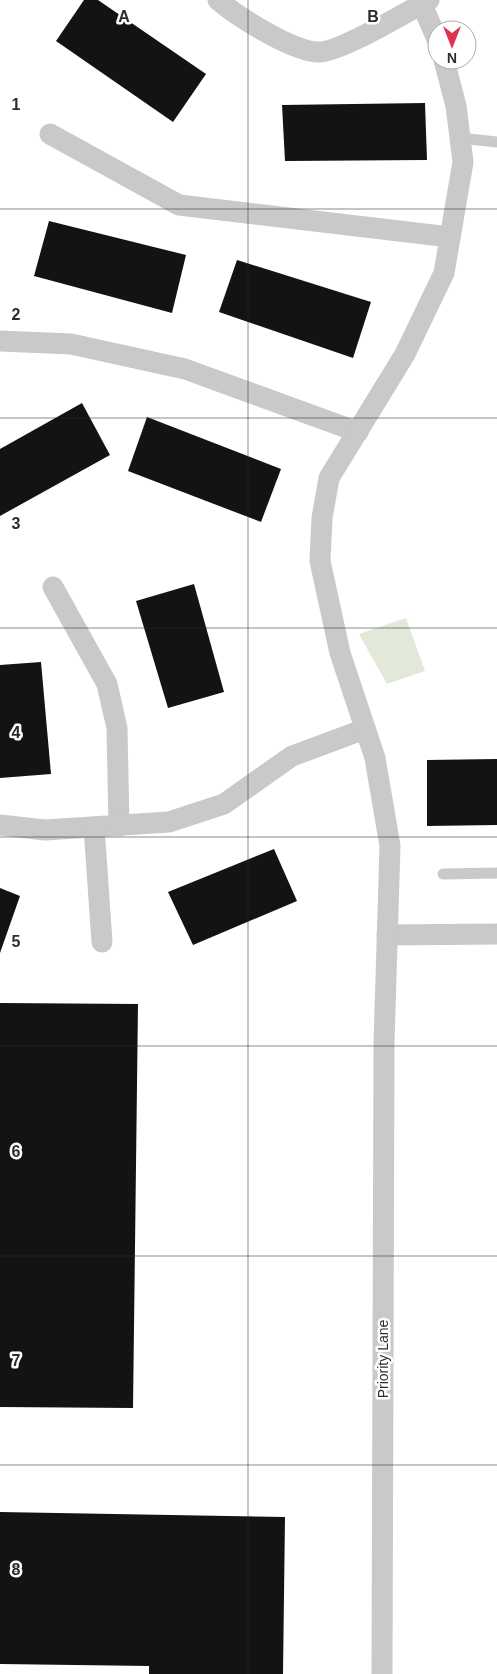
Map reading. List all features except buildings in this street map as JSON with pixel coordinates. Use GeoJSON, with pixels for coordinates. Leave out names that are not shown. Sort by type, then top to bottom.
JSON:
{"type":"FeatureCollection","features":[{"type":"Feature","properties":{"kind":"street"},"geometry":{"type":"LineString","coordinates":[[218,0],[285,43],[319,52],[344,44],[424,1],[430,20]]}},
{"type":"Feature","properties":{"kind":"street","name":"Priority Lane"},"geometry":{"type":"LineString","coordinates":[[382,1674],[384,1043],[390,846],[375,758],[340,653],[320,561],[322,518],[329,478],[405,354],[444,273],[463,162],[456,106],[447,70]]}},
{"type":"Feature","properties":{"kind":"street"},"geometry":{"type":"LineString","coordinates":[[50,134],[179,206],[450,237]]}},
{"type":"Feature","properties":{"kind":"street"},"geometry":{"type":"LineString","coordinates":[[0,341],[71,344],[185,369],[358,432]]}},
{"type":"Feature","properties":{"kind":"street"},"geometry":{"type":"LineString","coordinates":[[53,587],[106,684],[117,728],[119,826]]}},
{"type":"Feature","properties":{"kind":"street"},"geometry":{"type":"LineString","coordinates":[[0,824],[45,830],[169,822],[224,804],[292,756],[365,728]]}},
{"type":"Feature","properties":{"kind":"street"},"geometry":{"type":"LineString","coordinates":[[94,827],[102,942]]}},
{"type":"Feature","properties":{"kind":"street"},"geometry":{"type":"LineString","coordinates":[[387,935],[497,934]]}},
{"type":"Feature","properties":{"kind":"lane"},"geometry":{"type":"LineString","coordinates":[[460,138],[497,142]]}},
{"type":"Feature","properties":{"kind":"lane"},"geometry":{"type":"LineString","coordinates":[[443,874],[497,873]]}},
{"type":"Feature","properties":{"kind":"green space"},"geometry":{"type":"Polygon","coordinates":[[[406,618],[425,671],[387,684],[359,634],[406,618]]]}}]}
